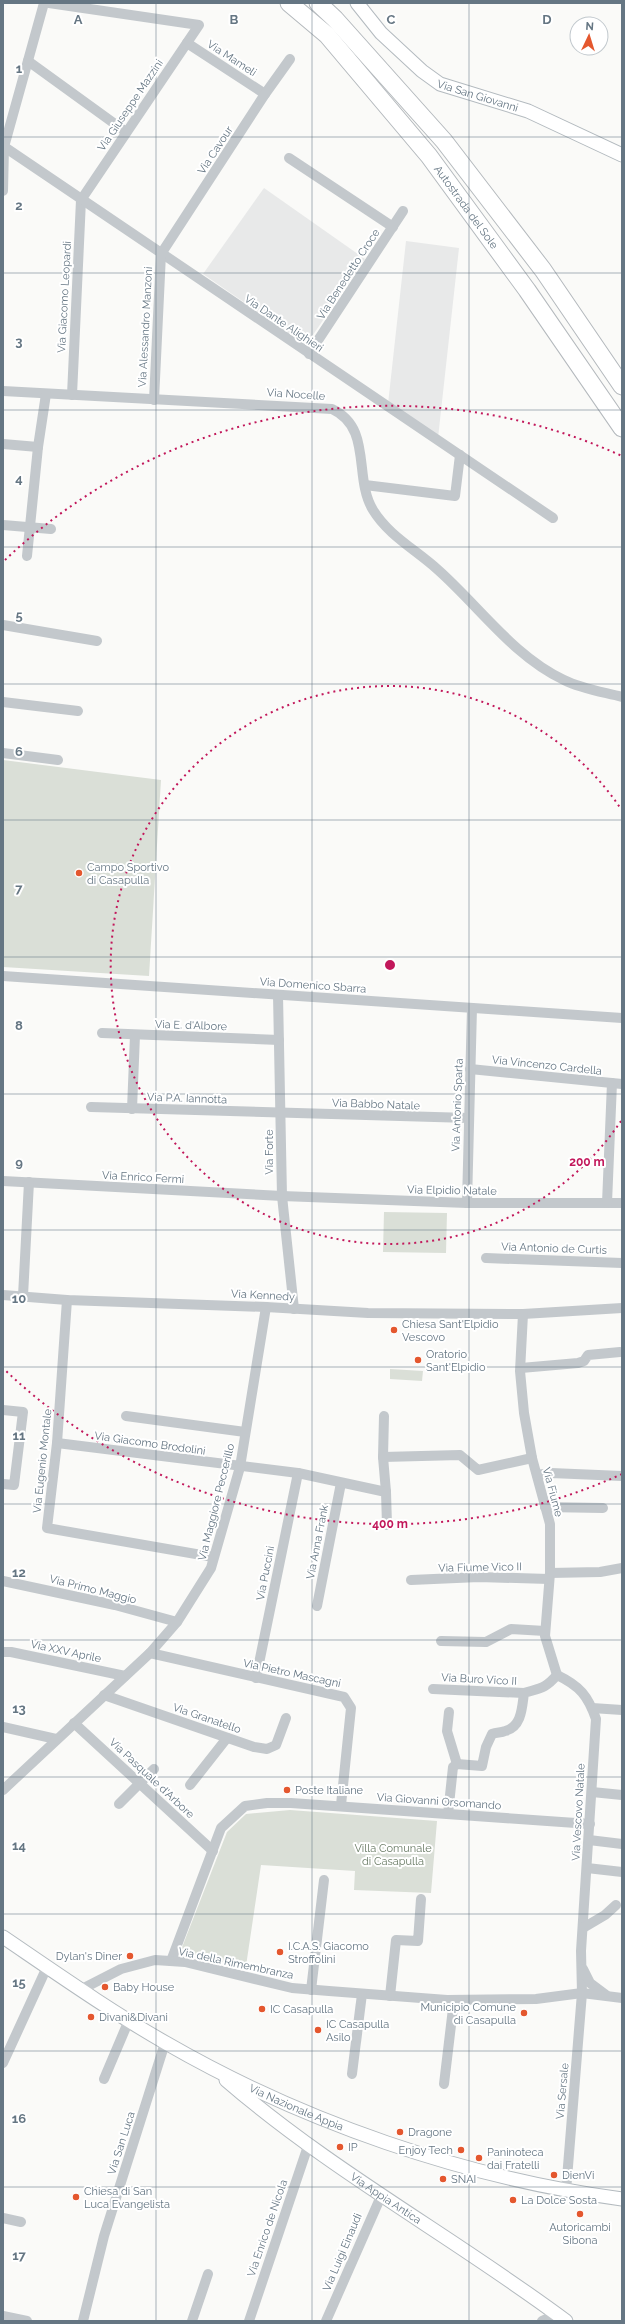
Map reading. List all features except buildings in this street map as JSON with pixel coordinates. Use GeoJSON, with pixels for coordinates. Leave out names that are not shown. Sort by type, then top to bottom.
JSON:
{"type":"FeatureCollection","features":[{"type":"Feature","properties":{"kind":"highway","name":"Autostrada del Sole"},"geometry":{"type":"LineString","coordinates":[[289,3],[327,35],[429,156],[527,290],[622,428]]}},
{"type":"Feature","properties":{"kind":"highway","name":"Autostrada del Sole"},"geometry":{"type":"LineString","coordinates":[[318,3],[335,18],[444,141],[543,270],[622,386]]}},
{"type":"Feature","properties":{"kind":"street"},"geometry":{"type":"LineString","coordinates":[[3,191],[4,146],[44,3]]}},
{"type":"Feature","properties":{"kind":"street","name":"Via Giuseppe Mazzini"},"geometry":{"type":"LineString","coordinates":[[49,3],[199,25],[81,200]]}},
{"type":"Feature","properties":{"kind":"street","name":"Via San Giovanni"},"geometry":{"type":"LineString","coordinates":[[358,3],[381,33],[422,71],[440,84],[528,110],[622,155]]}},
{"type":"Feature","properties":{"kind":"street","name":"Via Mameli"},"geometry":{"type":"LineString","coordinates":[[186,43],[265,94]]}},
{"type":"Feature","properties":{"kind":"street","name":"Via Cavour"},"geometry":{"type":"LineString","coordinates":[[161,254],[265,94],[290,59]]}},
{"type":"Feature","properties":{"kind":"street"},"geometry":{"type":"LineString","coordinates":[[28,61],[126,132]]}},
{"type":"Feature","properties":{"kind":"street","name":"Via Dante Alighieri"},"geometry":{"type":"LineString","coordinates":[[4,146],[81,200],[553,518]]}},
{"type":"Feature","properties":{"kind":"street","name":"Via Benedetto Croce"},"geometry":{"type":"LineString","coordinates":[[289,158],[392,227]]}},
{"type":"Feature","properties":{"kind":"street","name":"Via Giacomo Leopardi"},"geometry":{"type":"LineString","coordinates":[[72,395],[81,200]]}},
{"type":"Feature","properties":{"kind":"street","name":"Via Benedetto Croce"},"geometry":{"type":"LineString","coordinates":[[309,354],[404,211]]}},
{"type":"Feature","properties":{"kind":"street","name":"Via Alessandro Manzoni"},"geometry":{"type":"LineString","coordinates":[[154,400],[161,254]]}},
{"type":"Feature","properties":{"kind":"street","name":"Via Nocelle"},"geometry":{"type":"LineString","coordinates":[[3,391],[154,400],[234,402],[332,409],[344,414],[355,430],[368,500],[380,520],[432,564],[507,640],[546,670],[582,687],[622,697]]}},
{"type":"Feature","properties":{"kind":"street"},"geometry":{"type":"LineString","coordinates":[[27,556],[38,447],[46,394]]}},
{"type":"Feature","properties":{"kind":"street"},"geometry":{"type":"LineString","coordinates":[[3,444],[38,447]]}},
{"type":"Feature","properties":{"kind":"street"},"geometry":{"type":"LineString","coordinates":[[364,485],[455,496],[460,455]]}},
{"type":"Feature","properties":{"kind":"street"},"geometry":{"type":"LineString","coordinates":[[3,525],[51,529]]}},
{"type":"Feature","properties":{"kind":"street"},"geometry":{"type":"LineString","coordinates":[[3,625],[97,641]]}},
{"type":"Feature","properties":{"kind":"street"},"geometry":{"type":"LineString","coordinates":[[3,702],[78,711]]}},
{"type":"Feature","properties":{"kind":"street"},"geometry":{"type":"LineString","coordinates":[[3,753],[58,760]]}},
{"type":"Feature","properties":{"kind":"street","name":"Via Domenico Sbarra"},"geometry":{"type":"LineString","coordinates":[[3,976],[622,1018]]}},
{"type":"Feature","properties":{"kind":"street","name":"Via Forte"},"geometry":{"type":"LineString","coordinates":[[278,995],[282,1196],[294,1309]]}},
{"type":"Feature","properties":{"kind":"street","name":"Via Antonio Sparta"},"geometry":{"type":"LineString","coordinates":[[467,1203],[472,1008]]}},
{"type":"Feature","properties":{"kind":"street","name":"Via E. d'Albore"},"geometry":{"type":"LineString","coordinates":[[102,1033],[279,1040]]}},
{"type":"Feature","properties":{"kind":"street"},"geometry":{"type":"LineString","coordinates":[[132,1109],[135,1035]]}},
{"type":"Feature","properties":{"kind":"street","name":"Via Vincenzo Cardella"},"geometry":{"type":"LineString","coordinates":[[470,1069],[617,1084]]}},
{"type":"Feature","properties":{"kind":"street"},"geometry":{"type":"LineString","coordinates":[[607,1203],[617,1084]]}},
{"type":"Feature","properties":{"kind":"street","name":"Via P.A. Iannotta"},"geometry":{"type":"LineString","coordinates":[[91,1108],[281,1113]]}},
{"type":"Feature","properties":{"kind":"street","name":"Via Babbo Natale"},"geometry":{"type":"LineString","coordinates":[[281,1113],[469,1118]]}},
{"type":"Feature","properties":{"kind":"street","name":"Via Enrico Fermi"},"geometry":{"type":"LineString","coordinates":[[3,1181],[282,1196]]}},
{"type":"Feature","properties":{"kind":"street"},"geometry":{"type":"LineString","coordinates":[[22,1296],[29,1182]]}},
{"type":"Feature","properties":{"kind":"street","name":"Via Elpidio Natale"},"geometry":{"type":"LineString","coordinates":[[282,1196],[467,1203],[622,1203]]}},
{"type":"Feature","properties":{"kind":"street","name":"Via Antonio de Curtis"},"geometry":{"type":"LineString","coordinates":[[486,1258],[622,1263]]}},
{"type":"Feature","properties":{"kind":"street","name":"Via Kennedy"},"geometry":{"type":"LineString","coordinates":[[3,1295],[67,1300],[266,1307],[368,1314],[523,1314],[622,1308]]}},
{"type":"Feature","properties":{"kind":"street","name":"Via Eugenio Montale"},"geometry":{"type":"LineString","coordinates":[[67,1300],[57,1442],[47,1528],[213,1557]]}},
{"type":"Feature","properties":{"kind":"street","name":"Via Maggiore Peccerillo"},"geometry":{"type":"LineString","coordinates":[[3,1790],[150,1653],[177,1622],[211,1568],[240,1467],[266,1307]]}},
{"type":"Feature","properties":{"kind":"street","name":"Via Fiume"},"geometry":{"type":"LineString","coordinates":[[523,1314],[521,1368],[524,1413],[532,1458],[550,1524],[550,1576],[545,1636],[557,1675]]}},
{"type":"Feature","properties":{"kind":"street"},"geometry":{"type":"LineString","coordinates":[[521,1368],[578,1363],[584,1361],[588,1355],[620,1352]]}},
{"type":"Feature","properties":{"kind":"street"},"geometry":{"type":"LineString","coordinates":[[3,1410],[23,1412],[14,1485],[3,1484]]}},
{"type":"Feature","properties":{"kind":"street"},"geometry":{"type":"LineString","coordinates":[[126,1416],[245,1432]]}},
{"type":"Feature","properties":{"kind":"street"},"geometry":{"type":"LineString","coordinates":[[384,1416],[383,1457],[387,1525]]}},
{"type":"Feature","properties":{"kind":"street","name":"Via Giacomo Brodolini"},"geometry":{"type":"LineString","coordinates":[[57,1442],[240,1467]]}},
{"type":"Feature","properties":{"kind":"street"},"geometry":{"type":"LineString","coordinates":[[383,1457],[460,1455],[478,1470],[532,1458]]}},
{"type":"Feature","properties":{"kind":"street"},"geometry":{"type":"LineString","coordinates":[[240,1467],[298,1473],[386,1492]]}},
{"type":"Feature","properties":{"kind":"street","name":"Via Puccini"},"geometry":{"type":"LineString","coordinates":[[256,1678],[298,1473]]}},
{"type":"Feature","properties":{"kind":"street"},"geometry":{"type":"LineString","coordinates":[[537,1476],[551,1473],[622,1476]]}},
{"type":"Feature","properties":{"kind":"street","name":"Via Anna Frank"},"geometry":{"type":"LineString","coordinates":[[317,1606],[340,1483]]}},
{"type":"Feature","properties":{"kind":"street"},"geometry":{"type":"LineString","coordinates":[[545,1508],[603,1508]]}},
{"type":"Feature","properties":{"kind":"street","name":"Via Fiume Vico II"},"geometry":{"type":"LineString","coordinates":[[411,1580],[550,1576],[600,1572],[622,1568]]}},
{"type":"Feature","properties":{"kind":"street","name":"Via Primo Maggio"},"geometry":{"type":"LineString","coordinates":[[3,1581],[115,1606],[177,1622]]}},
{"type":"Feature","properties":{"kind":"street"},"geometry":{"type":"LineString","coordinates":[[441,1642],[486,1642],[511,1629],[546,1631]]}},
{"type":"Feature","properties":{"kind":"street","name":"Via XXV Aprile"},"geometry":{"type":"LineString","coordinates":[[3,1652],[11,1652],[125,1676]]}},
{"type":"Feature","properties":{"kind":"street","name":"Via Pietro Mascagni"},"geometry":{"type":"LineString","coordinates":[[150,1653],[344,1697],[349,1702],[351,1708],[340,1805]]}},
{"type":"Feature","properties":{"kind":"street"},"geometry":{"type":"LineString","coordinates":[[448,1814],[453,1767],[457,1764],[482,1766],[486,1747],[492,1734],[505,1731],[517,1723],[520,1718],[524,1693],[549,1685],[557,1675]]}},
{"type":"Feature","properties":{"kind":"street","name":"Via Vescovo Natale"},"geometry":{"type":"LineString","coordinates":[[557,1675],[573,1683],[590,1701],[596,1719],[581,1967],[582,1993]]}},
{"type":"Feature","properties":{"kind":"street","name":"Via Buro Vico II"},"geometry":{"type":"LineString","coordinates":[[433,1689],[524,1693]]}},
{"type":"Feature","properties":{"kind":"street","name":"Via Granatello"},"geometry":{"type":"LineString","coordinates":[[104,1695],[254,1747],[267,1749],[276,1745],[286,1718]]}},
{"type":"Feature","properties":{"kind":"street"},"geometry":{"type":"LineString","coordinates":[[592,1708],[622,1710]]}},
{"type":"Feature","properties":{"kind":"street"},"geometry":{"type":"LineString","coordinates":[[448,1712],[448,1730],[457,1764]]}},
{"type":"Feature","properties":{"kind":"street","name":"Via Pasquale d'Arbore"},"geometry":{"type":"LineString","coordinates":[[74,1723],[140,1782],[213,1851]]}},
{"type":"Feature","properties":{"kind":"street"},"geometry":{"type":"LineString","coordinates":[[3,1727],[56,1739]]}},
{"type":"Feature","properties":{"kind":"street"},"geometry":{"type":"LineString","coordinates":[[190,1785],[227,1738]]}},
{"type":"Feature","properties":{"kind":"street"},"geometry":{"type":"LineString","coordinates":[[119,1804],[154,1769]]}},
{"type":"Feature","properties":{"kind":"street"},"geometry":{"type":"LineString","coordinates":[[592,1792],[622,1795]]}},
{"type":"Feature","properties":{"kind":"street","name":"Via Giovanni Orsomando"},"geometry":{"type":"LineString","coordinates":[[171,1961],[221,1828],[245,1806],[279,1803],[340,1805],[590,1824]]}},
{"type":"Feature","properties":{"kind":"street"},"geometry":{"type":"LineString","coordinates":[[589,1840],[622,1844]]}},
{"type":"Feature","properties":{"kind":"street"},"geometry":{"type":"LineString","coordinates":[[587,1868],[622,1872]]}},
{"type":"Feature","properties":{"kind":"street"},"geometry":{"type":"LineString","coordinates":[[311,1990],[324,1880]]}},
{"type":"Feature","properties":{"kind":"street"},"geometry":{"type":"LineString","coordinates":[[390,1996],[396,1940],[418,1941],[421,1899]]}},
{"type":"Feature","properties":{"kind":"street"},"geometry":{"type":"LineString","coordinates":[[583,1928],[605,1916],[616,1905]]}},
{"type":"Feature","properties":{"kind":"street","name":"Via Nazionale Appia"},"geometry":{"type":"LineString","coordinates":[[3,1937],[166,2043],[262,2093],[343,2127],[500,2177],[566,2191],[622,2199]]}},
{"type":"Feature","properties":{"kind":"street","name":"Via della Rimembranza"},"geometry":{"type":"LineString","coordinates":[[82,1989],[122,1969],[155,1960],[185,1962],[292,1988],[311,1990],[454,2000],[536,1999],[582,1993],[622,1998]]}},
{"type":"Feature","properties":{"kind":"street"},"geometry":{"type":"LineString","coordinates":[[3,2063],[47,1967]]}},
{"type":"Feature","properties":{"kind":"street"},"geometry":{"type":"LineString","coordinates":[[581,1967],[590,1983],[608,1996]]}},
{"type":"Feature","properties":{"kind":"street","name":"Via Sersale"},"geometry":{"type":"LineString","coordinates":[[566,2191],[582,1993]]}},
{"type":"Feature","properties":{"kind":"street"},"geometry":{"type":"LineString","coordinates":[[352,2074],[362,1994]]}},
{"type":"Feature","properties":{"kind":"street"},"geometry":{"type":"LineString","coordinates":[[580,2015],[590,2003],[608,1996]]}},
{"type":"Feature","properties":{"kind":"street"},"geometry":{"type":"LineString","coordinates":[[444,2084],[454,2000]]}},
{"type":"Feature","properties":{"kind":"street"},"geometry":{"type":"LineString","coordinates":[[104,2079],[129,2020]]}},
{"type":"Feature","properties":{"kind":"street","name":"Via San Luca"},"geometry":{"type":"LineString","coordinates":[[83,2321],[104,2236],[166,2043]]}},
{"type":"Feature","properties":{"kind":"street","name":"Via Appia Antica"},"geometry":{"type":"LineString","coordinates":[[212,2068],[256,2106],[561,2318]]}},
{"type":"Feature","properties":{"kind":"street","name":"Via Enrico de Nicola"},"geometry":{"type":"LineString","coordinates":[[249,2321],[308,2143]]}},
{"type":"Feature","properties":{"kind":"street","name":"Via Luigi Einaudi"},"geometry":{"type":"LineString","coordinates":[[326,2321],[382,2194]]}},
{"type":"Feature","properties":{"kind":"street"},"geometry":{"type":"LineString","coordinates":[[3,2218],[21,2222]]}},
{"type":"Feature","properties":{"kind":"street"},"geometry":{"type":"LineString","coordinates":[[192,2321],[208,2274]]}},
{"type":"Feature","properties":{"kind":"street"},"geometry":{"type":"LineString","coordinates":[[3,2316],[27,2321]]}},
{"type":"Feature","properties":{"kind":"street"},"geometry":{"type":"LineString","coordinates":[[542,2321],[561,2318]]}},
{"type":"Feature","properties":{"kind":"shaded area"},"geometry":{"type":"Polygon","coordinates":[[[264,188],[365,259],[306,345],[203,274],[264,188]]]}},
{"type":"Feature","properties":{"kind":"shaded area"},"geometry":{"type":"Polygon","coordinates":[[[406,241],[459,248],[438,438],[388,404],[406,241]]]}},
{"type":"Feature","properties":{"kind":"green space","name":"Campo Sportivo di Casapulla"},"geometry":{"type":"Polygon","coordinates":[[[3,760],[161,780],[149,976],[3,967],[3,760]]]}},
{"type":"Feature","properties":{"kind":"green space"},"geometry":{"type":"Polygon","coordinates":[[[384,1212],[447,1213],[446,1253],[383,1252],[384,1212]]]}},
{"type":"Feature","properties":{"kind":"green space"},"geometry":{"type":"Polygon","coordinates":[[[390,1369],[423,1371],[422,1381],[390,1379],[390,1369]]]}},
{"type":"Feature","properties":{"kind":"green space","name":"Villa Comunale di Casapulla"},"geometry":{"type":"Polygon","coordinates":[[[290,1810],[437,1821],[431,1893],[354,1890],[355,1871],[261,1865],[246,1966],[179,1955],[227,1832],[246,1814],[290,1810]]]}},
{"type":"Feature","properties":{"kind":"place","name":"Campo Sportivo di Casapulla"},"geometry":{"type":"Point","coordinates":[79,873]}},
{"type":"Feature","properties":{"kind":"place","name":"Chiesa Sant'Elpidio Vescovo"},"geometry":{"type":"Point","coordinates":[394,1330]}},
{"type":"Feature","properties":{"kind":"place","name":"Oratorio Sant'Elpidio"},"geometry":{"type":"Point","coordinates":[418,1360]}},
{"type":"Feature","properties":{"kind":"place","name":"Poste Italiane"},"geometry":{"type":"Point","coordinates":[287,1790]}},
{"type":"Feature","properties":{"kind":"place","name":"I.C.A.S. Giacomo Stroffolini"},"geometry":{"type":"Point","coordinates":[280,1952]}},
{"type":"Feature","properties":{"kind":"place","name":"Dylan's Diner"},"geometry":{"type":"Point","coordinates":[130,1956]}},
{"type":"Feature","properties":{"kind":"place","name":"Baby House"},"geometry":{"type":"Point","coordinates":[105,1987]}},
{"type":"Feature","properties":{"kind":"place","name":"IC Casapulla"},"geometry":{"type":"Point","coordinates":[262,2009]}},
{"type":"Feature","properties":{"kind":"place","name":"Municipio Comune di Casapulla"},"geometry":{"type":"Point","coordinates":[524,2013]}},
{"type":"Feature","properties":{"kind":"place","name":"Divani&Divani"},"geometry":{"type":"Point","coordinates":[91,2017]}},
{"type":"Feature","properties":{"kind":"place","name":"IC Casapulla Asilo"},"geometry":{"type":"Point","coordinates":[318,2030]}},
{"type":"Feature","properties":{"kind":"place","name":"Dragone"},"geometry":{"type":"Point","coordinates":[400,2132]}},
{"type":"Feature","properties":{"kind":"place","name":"IP"},"geometry":{"type":"Point","coordinates":[340,2147]}},
{"type":"Feature","properties":{"kind":"place","name":"Enjoy Tech"},"geometry":{"type":"Point","coordinates":[461,2150]}},
{"type":"Feature","properties":{"kind":"place","name":"Paninoteca dai Fratelli"},"geometry":{"type":"Point","coordinates":[479,2158]}},
{"type":"Feature","properties":{"kind":"place","name":"DienVi"},"geometry":{"type":"Point","coordinates":[554,2175]}},
{"type":"Feature","properties":{"kind":"place","name":"SNAI"},"geometry":{"type":"Point","coordinates":[443,2179]}},
{"type":"Feature","properties":{"kind":"place","name":"Chiesa di San Luca Evangelista"},"geometry":{"type":"Point","coordinates":[76,2197]}},
{"type":"Feature","properties":{"kind":"place","name":"La Dolce Sosta"},"geometry":{"type":"Point","coordinates":[513,2200]}},
{"type":"Feature","properties":{"kind":"place","name":"Autoricambi Sibona"},"geometry":{"type":"Point","coordinates":[580,2214]}}]}
